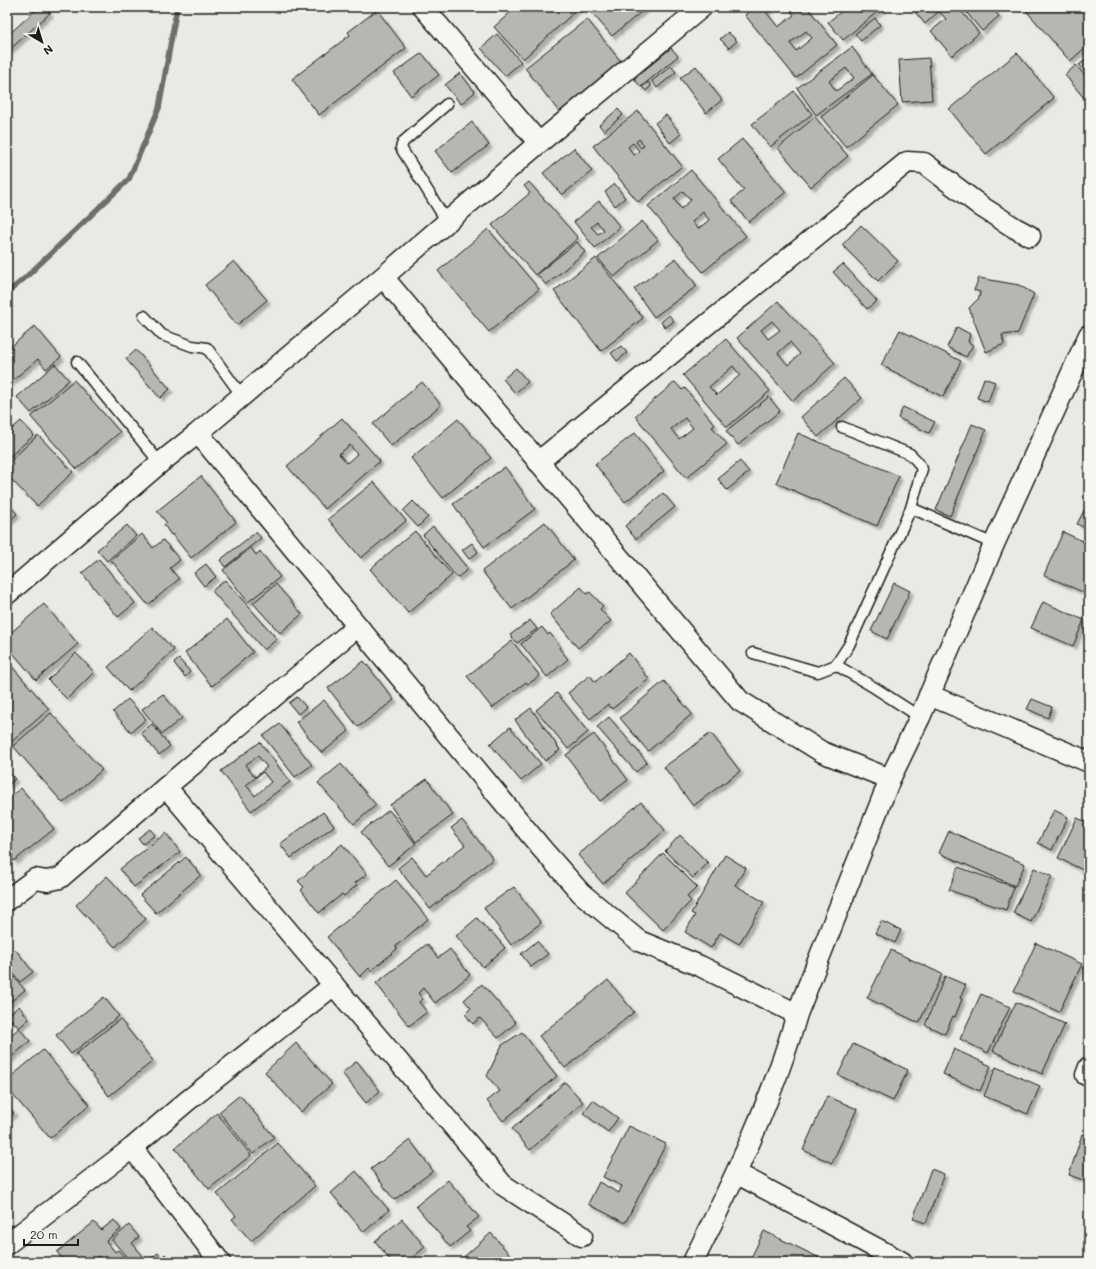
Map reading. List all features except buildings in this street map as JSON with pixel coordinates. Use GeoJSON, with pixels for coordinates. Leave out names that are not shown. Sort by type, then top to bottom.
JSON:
{"type":"FeatureCollection","features":[{"type":"Feature","properties":{"kind":"street"},"geometry":{"type":"LineString","coordinates":[[423,7],[538,143]]}},
{"type":"Feature","properties":{"kind":"street"},"geometry":{"type":"LineString","coordinates":[[7,594],[160,463],[198,433],[383,277],[538,143],[702,7]]}},
{"type":"Feature","properties":{"kind":"street"},"geometry":{"type":"LineString","coordinates":[[538,462],[907,162],[924,163],[982,207],[1030,236]]}},
{"type":"Feature","properties":{"kind":"street"},"geometry":{"type":"LineString","coordinates":[[383,277],[740,701],[822,752],[890,779]]}},
{"type":"Feature","properties":{"kind":"street"},"geometry":{"type":"LineString","coordinates":[[693,1262],[736,1173],[770,1092],[788,1046],[797,1014],[890,779],[920,717],[994,544],[1089,335]]}},
{"type":"Feature","properties":{"kind":"street"},"geometry":{"type":"LineString","coordinates":[[198,433],[543,850],[581,893],[638,941],[700,966],[797,1014]]}},
{"type":"Feature","properties":{"kind":"street"},"geometry":{"type":"LineString","coordinates":[[7,900],[35,879],[47,881],[60,878],[358,626]]}},
{"type":"Feature","properties":{"kind":"street"},"geometry":{"type":"LineString","coordinates":[[929,695],[1089,762]]}},
{"type":"Feature","properties":{"kind":"street"},"geometry":{"type":"LineString","coordinates":[[166,787],[503,1185],[582,1236]]}},
{"type":"Feature","properties":{"kind":"street"},"geometry":{"type":"LineString","coordinates":[[7,1244],[132,1148],[186,1102],[334,985]]}},
{"type":"Feature","properties":{"kind":"street"},"geometry":{"type":"LineString","coordinates":[[132,1148],[220,1262]]}},
{"type":"Feature","properties":{"kind":"street"},"geometry":{"type":"LineString","coordinates":[[736,1173],[902,1262]]}},
{"type":"Feature","properties":{"kind":"lane"},"geometry":{"type":"LineString","coordinates":[[447,104],[403,142],[401,148],[447,222]]}},
{"type":"Feature","properties":{"kind":"lane"},"geometry":{"type":"LineString","coordinates":[[144,316],[162,335],[192,346],[207,348],[242,396]]}},
{"type":"Feature","properties":{"kind":"lane"},"geometry":{"type":"LineString","coordinates":[[77,362],[160,463]]}},
{"type":"Feature","properties":{"kind":"lane"},"geometry":{"type":"LineString","coordinates":[[753,653],[818,672],[836,665],[849,645],[911,508],[922,469],[917,461],[910,454],[842,427]]}},
{"type":"Feature","properties":{"kind":"lane"},"geometry":{"type":"LineString","coordinates":[[911,508],[994,544]]}},
{"type":"Feature","properties":{"kind":"lane"},"geometry":{"type":"LineString","coordinates":[[836,665],[920,717]]}},
{"type":"Feature","properties":{"kind":"waterway"},"geometry":{"type":"LineString","coordinates":[[7,293],[26,277],[129,179],[159,108],[177,7]]}}]}
